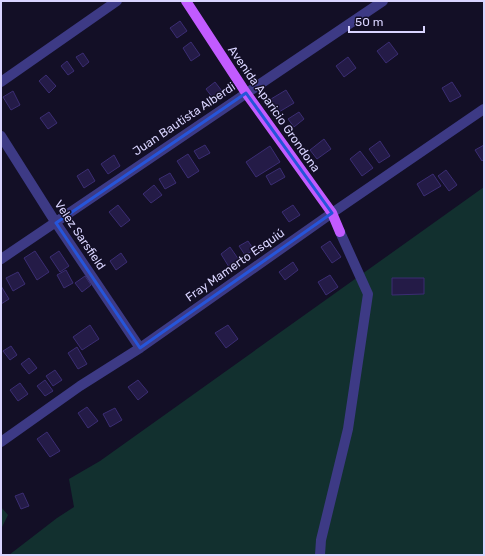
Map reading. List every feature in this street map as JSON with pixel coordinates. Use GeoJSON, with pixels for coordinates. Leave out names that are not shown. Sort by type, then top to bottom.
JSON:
{"type":"FeatureCollection","features":[{"type":"Feature","properties":{"kind":"main road","name":"Avenida Aparicio Grondona"},"geometry":{"type":"LineString","coordinates":[[186,1],[246,93],[332,213],[340,232]]}},
{"type":"Feature","properties":{"kind":"street"},"geometry":{"type":"LineString","coordinates":[[1,82],[117,1]]}},
{"type":"Feature","properties":{"kind":"street","name":"Juan Bautista Alberdi"},"geometry":{"type":"LineString","coordinates":[[1,259],[383,1]]}},
{"type":"Feature","properties":{"kind":"street","name":"Fray Mamerto Esquiú"},"geometry":{"type":"LineString","coordinates":[[1,442],[80,386],[140,348],[332,213],[484,109]]}},
{"type":"Feature","properties":{"kind":"street","name":"Velez Sarsfield"},"geometry":{"type":"LineString","coordinates":[[1,136],[56,223],[140,348]]}},
{"type":"Feature","properties":{"kind":"street"},"geometry":{"type":"LineString","coordinates":[[320,555],[321,540],[348,429],[368,294],[340,232]]}},
{"type":"Feature","properties":{"kind":"highlighted area"},"geometry":{"type":"Polygon","coordinates":[[[246,93],[332,213],[140,348],[56,223],[246,93]]]}},
{"type":"Feature","properties":{"kind":"green space"},"geometry":{"type":"Polygon","coordinates":[[[484,187],[484,555],[9,555],[57,518],[74,507],[69,479],[100,461],[484,187]]]}},
{"type":"Feature","properties":{"kind":"green space"},"geometry":{"type":"Polygon","coordinates":[[[1,507],[8,515],[1,529],[1,507]]]}},
{"type":"Feature","properties":{"kind":"building"},"geometry":{"type":"Polygon","coordinates":[[[180,21],[187,31],[177,38],[170,28],[180,21]]]}},
{"type":"Feature","properties":{"kind":"building"},"geometry":{"type":"Polygon","coordinates":[[[191,42],[200,55],[191,61],[183,48],[191,42]]]}},
{"type":"Feature","properties":{"kind":"building"},"geometry":{"type":"Polygon","coordinates":[[[389,42],[398,54],[386,63],[377,51],[389,42]]]}},
{"type":"Feature","properties":{"kind":"building"},"geometry":{"type":"Polygon","coordinates":[[[83,53],[89,62],[83,67],[76,57],[83,53]]]}},
{"type":"Feature","properties":{"kind":"building"},"geometry":{"type":"Polygon","coordinates":[[[348,57],[356,68],[344,77],[336,66],[348,57]]]}},
{"type":"Feature","properties":{"kind":"building"},"geometry":{"type":"Polygon","coordinates":[[[67,61],[74,71],[68,75],[61,66],[67,61]]]}},
{"type":"Feature","properties":{"kind":"building"},"geometry":{"type":"Polygon","coordinates":[[[46,75],[56,86],[49,93],[39,81],[46,75]]]}},
{"type":"Feature","properties":{"kind":"building"},"geometry":{"type":"Polygon","coordinates":[[[215,82],[225,95],[216,102],[206,89],[215,82]]]}},
{"type":"Feature","properties":{"kind":"building"},"geometry":{"type":"Polygon","coordinates":[[[452,82],[461,96],[450,102],[442,88],[452,82]]]}},
{"type":"Feature","properties":{"kind":"building"},"geometry":{"type":"Polygon","coordinates":[[[286,90],[294,103],[279,112],[271,99],[286,90]]]}},
{"type":"Feature","properties":{"kind":"building"},"geometry":{"type":"Polygon","coordinates":[[[13,91],[20,105],[11,110],[3,97],[13,91]]]}},
{"type":"Feature","properties":{"kind":"building"},"geometry":{"type":"Polygon","coordinates":[[[49,112],[57,123],[48,129],[40,118],[49,112]]]}},
{"type":"Feature","properties":{"kind":"building"},"geometry":{"type":"Polygon","coordinates":[[[299,112],[304,119],[294,127],[288,119],[299,112]]]}},
{"type":"Feature","properties":{"kind":"building"},"geometry":{"type":"Polygon","coordinates":[[[324,139],[331,149],[317,159],[310,150],[324,139]]]}},
{"type":"Feature","properties":{"kind":"building"},"geometry":{"type":"Polygon","coordinates":[[[380,141],[390,156],[379,163],[369,149],[380,141]]]}},
{"type":"Feature","properties":{"kind":"building"},"geometry":{"type":"Polygon","coordinates":[[[205,145],[210,153],[199,159],[194,151],[205,145]]]}},
{"type":"Feature","properties":{"kind":"building"},"geometry":{"type":"Polygon","coordinates":[[[484,145],[484,159],[482,161],[475,150],[484,145]]]}},
{"type":"Feature","properties":{"kind":"building"},"geometry":{"type":"Polygon","coordinates":[[[270,146],[280,162],[256,177],[246,162],[270,146]]]}},
{"type":"Feature","properties":{"kind":"building"},"geometry":{"type":"Polygon","coordinates":[[[360,151],[373,168],[362,176],[350,159],[360,151]]]}},
{"type":"Feature","properties":{"kind":"building"},"geometry":{"type":"Polygon","coordinates":[[[188,154],[199,171],[188,178],[177,161],[188,154]]]}},
{"type":"Feature","properties":{"kind":"building"},"geometry":{"type":"Polygon","coordinates":[[[114,155],[120,166],[108,174],[101,164],[114,155]]]}},
{"type":"Feature","properties":{"kind":"building"},"geometry":{"type":"Polygon","coordinates":[[[280,168],[285,177],[271,185],[266,176],[280,168]]]}},
{"type":"Feature","properties":{"kind":"building"},"geometry":{"type":"Polygon","coordinates":[[[88,169],[95,181],[84,188],[77,176],[88,169]]]}},
{"type":"Feature","properties":{"kind":"building"},"geometry":{"type":"Polygon","coordinates":[[[446,170],[457,185],[449,191],[438,176],[446,170]]]}},
{"type":"Feature","properties":{"kind":"building"},"geometry":{"type":"Polygon","coordinates":[[[170,173],[176,183],[165,189],[159,179],[170,173]]]}},
{"type":"Feature","properties":{"kind":"building"},"geometry":{"type":"Polygon","coordinates":[[[433,174],[441,186],[424,196],[417,184],[433,174]]]}},
{"type":"Feature","properties":{"kind":"building"},"geometry":{"type":"Polygon","coordinates":[[[154,185],[162,195],[151,203],[143,194],[154,185]]]}},
{"type":"Feature","properties":{"kind":"building"},"geometry":{"type":"Polygon","coordinates":[[[118,205],[130,220],[121,227],[109,212],[118,205]]]}},
{"type":"Feature","properties":{"kind":"building"},"geometry":{"type":"Polygon","coordinates":[[[293,205],[300,215],[289,222],[282,212],[293,205]]]}},
{"type":"Feature","properties":{"kind":"building"},"geometry":{"type":"Polygon","coordinates":[[[248,241],[254,250],[245,255],[239,246],[248,241]]]}},
{"type":"Feature","properties":{"kind":"building"},"geometry":{"type":"Polygon","coordinates":[[[330,241],[341,257],[332,263],[321,247],[330,241]]]}},
{"type":"Feature","properties":{"kind":"building"},"geometry":{"type":"Polygon","coordinates":[[[230,247],[239,260],[229,267],[221,254],[230,247]]]}},
{"type":"Feature","properties":{"kind":"building"},"geometry":{"type":"Polygon","coordinates":[[[35,251],[49,272],[37,280],[24,258],[35,251]]]}},
{"type":"Feature","properties":{"kind":"building"},"geometry":{"type":"Polygon","coordinates":[[[59,251],[69,266],[60,272],[50,257],[59,251]]]}},
{"type":"Feature","properties":{"kind":"building"},"geometry":{"type":"Polygon","coordinates":[[[121,253],[127,262],[116,270],[110,261],[121,253]]]}},
{"type":"Feature","properties":{"kind":"building"},"geometry":{"type":"Polygon","coordinates":[[[293,262],[298,270],[285,280],[279,272],[293,262]]]}},
{"type":"Feature","properties":{"kind":"building"},"geometry":{"type":"Polygon","coordinates":[[[66,270],[73,283],[64,288],[57,275],[66,270]]]}},
{"type":"Feature","properties":{"kind":"building"},"geometry":{"type":"Polygon","coordinates":[[[18,272],[25,284],[13,291],[6,278],[18,272]]]}},
{"type":"Feature","properties":{"kind":"building"},"geometry":{"type":"Polygon","coordinates":[[[330,275],[338,287],[326,295],[318,282],[330,275]]]}},
{"type":"Feature","properties":{"kind":"building"},"geometry":{"type":"Polygon","coordinates":[[[85,276],[91,285],[82,292],[75,283],[85,276]]]}},
{"type":"Feature","properties":{"kind":"building"},"geometry":{"type":"Polygon","coordinates":[[[392,278],[424,278],[424,294],[392,295],[392,278]]]}},
{"type":"Feature","properties":{"kind":"building"},"geometry":{"type":"Polygon","coordinates":[[[1,286],[9,299],[1,304],[1,286]]]}},
{"type":"Feature","properties":{"kind":"building"},"geometry":{"type":"Polygon","coordinates":[[[90,325],[99,339],[82,350],[73,337],[90,325]]]}},
{"type":"Feature","properties":{"kind":"building"},"geometry":{"type":"Polygon","coordinates":[[[228,325],[238,339],[226,348],[215,333],[228,325]]]}},
{"type":"Feature","properties":{"kind":"building"},"geometry":{"type":"Polygon","coordinates":[[[11,346],[17,355],[10,360],[3,351],[11,346]]]}},
{"type":"Feature","properties":{"kind":"building"},"geometry":{"type":"Polygon","coordinates":[[[77,347],[87,364],[78,369],[68,353],[77,347]]]}},
{"type":"Feature","properties":{"kind":"building"},"geometry":{"type":"Polygon","coordinates":[[[29,358],[37,368],[29,374],[21,364],[29,358]]]}},
{"type":"Feature","properties":{"kind":"building"},"geometry":{"type":"Polygon","coordinates":[[[55,370],[62,380],[53,386],[46,376],[55,370]]]}},
{"type":"Feature","properties":{"kind":"building"},"geometry":{"type":"Polygon","coordinates":[[[45,380],[53,391],[45,396],[37,386],[45,380]]]}},
{"type":"Feature","properties":{"kind":"building"},"geometry":{"type":"Polygon","coordinates":[[[138,380],[148,392],[138,400],[128,387],[138,380]]]}},
{"type":"Feature","properties":{"kind":"building"},"geometry":{"type":"Polygon","coordinates":[[[20,383],[28,394],[18,401],[10,390],[20,383]]]}},
{"type":"Feature","properties":{"kind":"building"},"geometry":{"type":"Polygon","coordinates":[[[87,407],[98,421],[88,428],[78,413],[87,407]]]}},
{"type":"Feature","properties":{"kind":"building"},"geometry":{"type":"Polygon","coordinates":[[[115,408],[122,420],[110,427],[103,414],[115,408]]]}},
{"type":"Feature","properties":{"kind":"building"},"geometry":{"type":"Polygon","coordinates":[[[47,432],[60,451],[50,457],[37,439],[47,432]]]}},
{"type":"Feature","properties":{"kind":"building"},"geometry":{"type":"Polygon","coordinates":[[[23,493],[29,506],[21,509],[15,496],[23,493]]]}}]}
